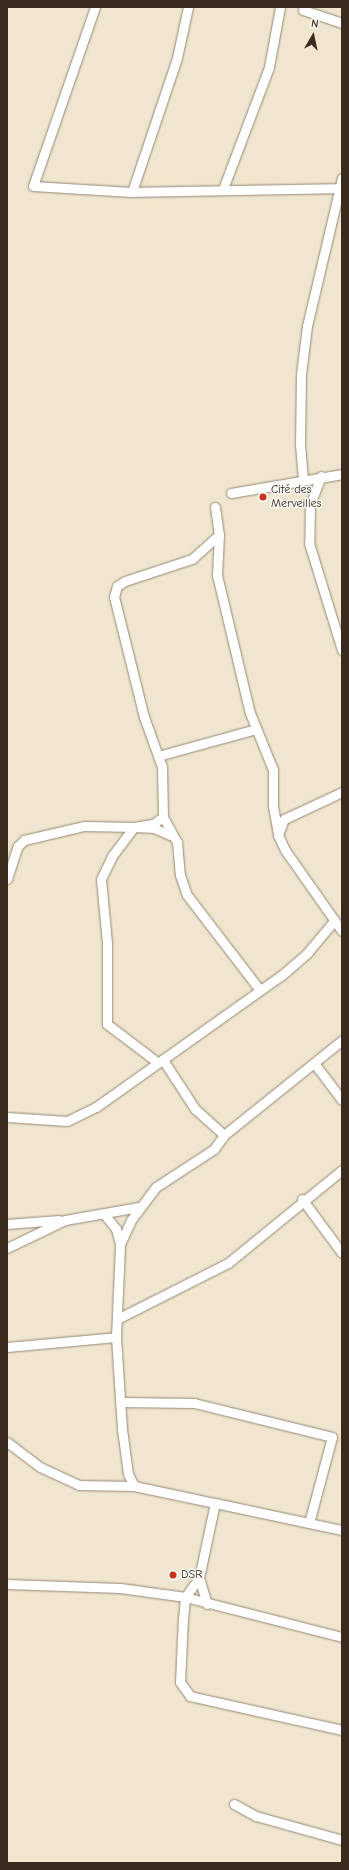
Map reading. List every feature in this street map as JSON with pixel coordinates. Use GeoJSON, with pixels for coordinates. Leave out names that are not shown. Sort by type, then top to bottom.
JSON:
{"type":"FeatureCollection","features":[{"type":"Feature","properties":{"kind":"street"},"geometry":{"type":"LineString","coordinates":[[95,7],[34,186],[132,192],[223,189],[341,188]]}},
{"type":"Feature","properties":{"kind":"street"},"geometry":{"type":"LineString","coordinates":[[132,192],[177,58],[188,7]]}},
{"type":"Feature","properties":{"kind":"street"},"geometry":{"type":"LineString","coordinates":[[223,189],[269,67],[280,7]]}},
{"type":"Feature","properties":{"kind":"street"},"geometry":{"type":"LineString","coordinates":[[302,10],[342,23]]}},
{"type":"Feature","properties":{"kind":"street"},"geometry":{"type":"LineString","coordinates":[[303,478],[300,444],[301,374],[307,326],[341,188],[342,178]]}},
{"type":"Feature","properties":{"kind":"street"},"geometry":{"type":"LineString","coordinates":[[231,493],[303,478],[342,474]]}},
{"type":"Feature","properties":{"kind":"street"},"geometry":{"type":"LineString","coordinates":[[321,476],[310,504],[310,544],[342,650]]}},
{"type":"Feature","properties":{"kind":"street"},"geometry":{"type":"LineString","coordinates":[[215,507],[219,535],[217,575],[256,728],[273,770],[273,806],[278,835],[285,850],[342,931]]}},
{"type":"Feature","properties":{"kind":"street"},"geometry":{"type":"LineString","coordinates":[[170,835],[163,817],[158,756],[144,717],[114,597],[117,586],[192,559],[219,535]]}},
{"type":"Feature","properties":{"kind":"street"},"geometry":{"type":"LineString","coordinates":[[158,756],[256,728]]}},
{"type":"Feature","properties":{"kind":"street"},"geometry":{"type":"LineString","coordinates":[[278,835],[284,819],[342,792]]}},
{"type":"Feature","properties":{"kind":"street"},"geometry":{"type":"LineString","coordinates":[[163,817],[153,824],[134,827],[101,879],[107,943],[107,1024],[160,1061],[195,1109],[224,1136]]}},
{"type":"Feature","properties":{"kind":"street"},"geometry":{"type":"LineString","coordinates":[[7,879],[18,846],[24,840],[84,826],[154,828],[170,835],[177,842],[180,875],[187,895],[260,990]]}},
{"type":"Feature","properties":{"kind":"street"},"geometry":{"type":"LineString","coordinates":[[7,1117],[67,1121],[96,1107],[260,990],[308,952],[334,921]]}},
{"type":"Feature","properties":{"kind":"street"},"geometry":{"type":"LineString","coordinates":[[120,1244],[139,1207],[156,1187],[214,1149],[224,1136],[342,1040]]}},
{"type":"Feature","properties":{"kind":"street"},"geometry":{"type":"LineString","coordinates":[[314,1063],[342,1100]]}},
{"type":"Feature","properties":{"kind":"street"},"geometry":{"type":"LineString","coordinates":[[7,1122],[18,1117]]}},
{"type":"Feature","properties":{"kind":"street"},"geometry":{"type":"LineString","coordinates":[[119,1318],[228,1263],[302,1199],[342,1170]]}},
{"type":"Feature","properties":{"kind":"street"},"geometry":{"type":"LineString","coordinates":[[302,1199],[342,1252]]}},
{"type":"Feature","properties":{"kind":"street"},"geometry":{"type":"LineString","coordinates":[[7,1224],[65,1220],[139,1207]]}},
{"type":"Feature","properties":{"kind":"street"},"geometry":{"type":"LineString","coordinates":[[104,1214],[116,1230],[120,1244],[119,1318],[116,1337],[120,1402],[128,1474],[134,1486]]}},
{"type":"Feature","properties":{"kind":"street"},"geometry":{"type":"LineString","coordinates":[[7,1248],[65,1220]]}},
{"type":"Feature","properties":{"kind":"street"},"geometry":{"type":"LineString","coordinates":[[7,1347],[116,1337]]}},
{"type":"Feature","properties":{"kind":"street"},"geometry":{"type":"LineString","coordinates":[[120,1402],[194,1403],[332,1437],[310,1523]]}},
{"type":"Feature","properties":{"kind":"street"},"geometry":{"type":"LineString","coordinates":[[7,1442],[40,1467],[79,1485],[134,1486],[342,1530]]}},
{"type":"Feature","properties":{"kind":"street"},"geometry":{"type":"LineString","coordinates":[[215,1503],[199,1578],[185,1597],[180,1682],[190,1696],[342,1730]]}},
{"type":"Feature","properties":{"kind":"street"},"geometry":{"type":"LineString","coordinates":[[199,1578],[208,1604]]}},
{"type":"Feature","properties":{"kind":"street"},"geometry":{"type":"LineString","coordinates":[[7,1584],[120,1588],[185,1597],[342,1637]]}},
{"type":"Feature","properties":{"kind":"street"},"geometry":{"type":"LineString","coordinates":[[234,1804],[256,1816],[342,1840]]}},
{"type":"Feature","properties":{"kind":"place","name":"Cité des Merveilles"},"geometry":{"type":"Point","coordinates":[263,497]}},
{"type":"Feature","properties":{"kind":"place","name":"DSR"},"geometry":{"type":"Point","coordinates":[173,1575]}}]}
